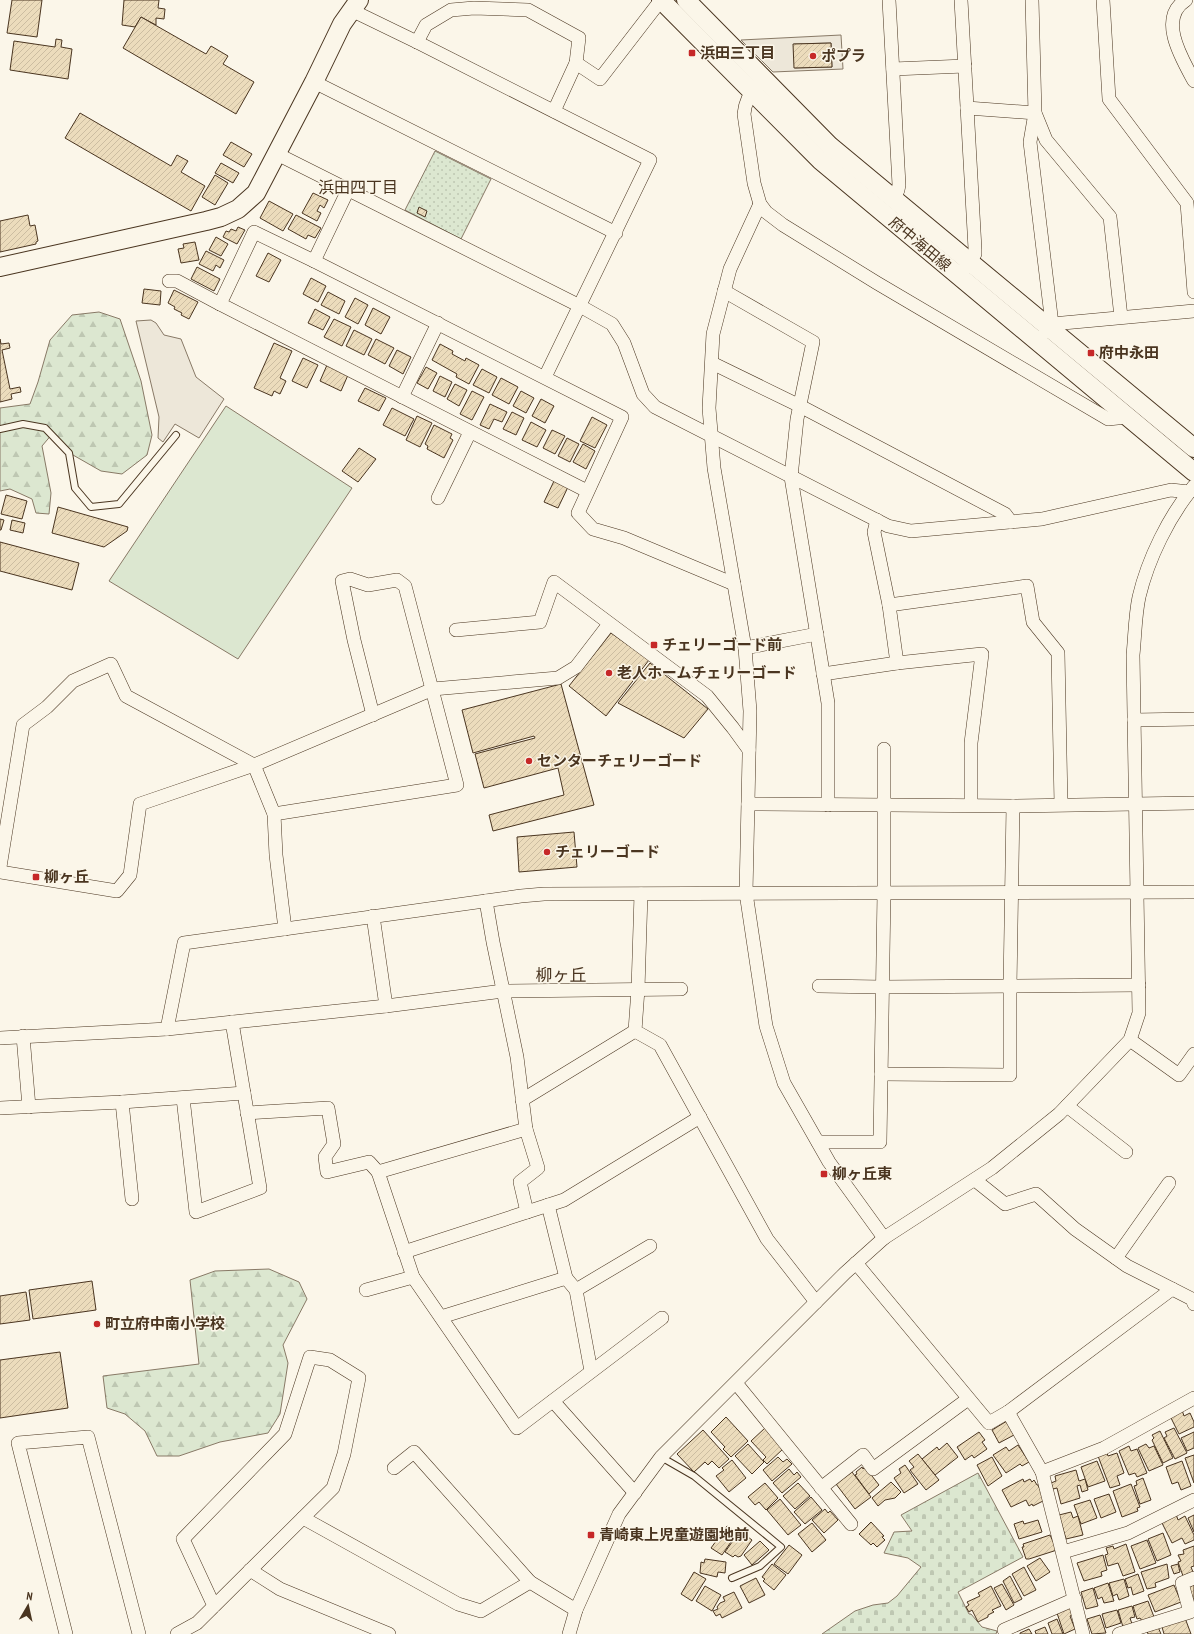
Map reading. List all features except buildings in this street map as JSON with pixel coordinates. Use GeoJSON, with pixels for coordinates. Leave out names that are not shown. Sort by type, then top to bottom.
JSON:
{"type":"FeatureCollection","features":[{"type":"Feature","properties":{"kind":"main road","name":"府中海田線"},"geometry":{"type":"LineString","coordinates":[[661,0],[758,86],[894,199],[964,269]]}},
{"type":"Feature","properties":{"kind":"main road","name":"府中海田線"},"geometry":{"type":"LineString","coordinates":[[686,0],[820,160],[1046,331],[1194,448]]}},
{"type":"Feature","properties":{"kind":"main road"},"geometry":{"type":"LineString","coordinates":[[0,267],[221,217],[238,209],[256,193],[314,82],[342,24],[355,5]]}},
{"type":"Feature","properties":{"kind":"main road","name":"府中海田線"},"geometry":{"type":"LineString","coordinates":[[1046,331],[1127,417],[1194,472]]}},
{"type":"Feature","properties":{"kind":"street"},"geometry":{"type":"LineString","coordinates":[[576,63],[600,79],[661,0]]}},
{"type":"Feature","properties":{"kind":"street"},"geometry":{"type":"LineString","coordinates":[[889,0],[899,185],[894,199]]}},
{"type":"Feature","properties":{"kind":"street"},"geometry":{"type":"LineString","coordinates":[[961,0],[975,248],[975,254],[964,269]]}},
{"type":"Feature","properties":{"kind":"street"},"geometry":{"type":"LineString","coordinates":[[1032,0],[1035,113],[1030,142],[1046,331],[1121,317],[1194,311]]}},
{"type":"Feature","properties":{"kind":"street"},"geometry":{"type":"LineString","coordinates":[[1103,0],[1109,99],[1187,203],[1194,292]]}},
{"type":"Feature","properties":{"kind":"street"},"geometry":{"type":"LineString","coordinates":[[1181,1],[1171,21],[1177,51],[1194,81]]}},
{"type":"Feature","properties":{"kind":"street"},"geometry":{"type":"LineString","coordinates":[[355,5],[417,42],[650,160],[545,377]]}},
{"type":"Feature","properties":{"kind":"street"},"geometry":{"type":"LineString","coordinates":[[417,42],[426,25],[451,10],[474,8],[528,10],[579,38],[576,63],[554,111]]}},
{"type":"Feature","properties":{"kind":"street"},"geometry":{"type":"LineString","coordinates":[[893,69],[965,66]]}},
{"type":"Feature","properties":{"kind":"street"},"geometry":{"type":"LineString","coordinates":[[314,82],[616,233]]}},
{"type":"Feature","properties":{"kind":"street"},"geometry":{"type":"LineString","coordinates":[[758,86],[745,104],[744,114],[754,183],[760,204],[766,212],[783,225],[836,258],[1108,419],[1127,417]]}},
{"type":"Feature","properties":{"kind":"street"},"geometry":{"type":"LineString","coordinates":[[968,108],[1035,113]]}},
{"type":"Feature","properties":{"kind":"street"},"geometry":{"type":"LineString","coordinates":[[1035,113],[1046,140],[1110,217],[1121,317]]}},
{"type":"Feature","properties":{"kind":"street"},"geometry":{"type":"LineString","coordinates":[[277,154],[580,306],[612,324],[624,343],[643,394],[655,408],[888,526],[911,531],[1042,519],[1170,490],[1192,489]]}},
{"type":"Feature","properties":{"kind":"street"},"geometry":{"type":"LineString","coordinates":[[314,261],[348,190]]}},
{"type":"Feature","properties":{"kind":"street"},"geometry":{"type":"LineString","coordinates":[[760,204],[730,269],[713,334],[710,408],[714,468],[746,648],[750,711],[746,893],[766,1026],[784,1083],[830,1162],[884,1238]]}},
{"type":"Feature","properties":{"kind":"street"},"geometry":{"type":"LineString","coordinates":[[220,304],[254,232],[438,323],[622,417],[578,513],[593,529],[624,538],[734,584]]}},
{"type":"Feature","properties":{"kind":"street"},"geometry":{"type":"LineString","coordinates":[[169,281],[177,282],[587,491]]}},
{"type":"Feature","properties":{"kind":"street"},"geometry":{"type":"LineString","coordinates":[[724,290],[813,342],[797,419],[791,477],[828,703],[828,805]]}},
{"type":"Feature","properties":{"kind":"street"},"geometry":{"type":"LineString","coordinates":[[402,397],[438,323]]}},
{"type":"Feature","properties":{"kind":"street"},"geometry":{"type":"LineString","coordinates":[[712,363],[800,406],[1005,514],[1011,522]]}},
{"type":"Feature","properties":{"kind":"street"},"geometry":{"type":"LineString","coordinates":[[438,498],[470,432]]}},
{"type":"Feature","properties":{"kind":"street"},"geometry":{"type":"LineString","coordinates":[[569,1634],[576,1610],[619,1514],[661,1457],[816,1302],[884,1238],[992,1168],[1059,1114],[1130,1040],[1139,1013],[1138,892],[1132,655],[1139,598],[1151,560],[1174,514],[1192,489]]}},
{"type":"Feature","properties":{"kind":"street"},"geometry":{"type":"LineString","coordinates":[[877,520],[874,532],[889,605],[897,663]]}},
{"type":"Feature","properties":{"kind":"street"},"geometry":{"type":"LineString","coordinates":[[274,814],[458,784],[405,586],[397,580],[368,585],[350,579],[342,581],[354,640],[373,715]]}},
{"type":"Feature","properties":{"kind":"street"},"geometry":{"type":"LineString","coordinates":[[456,630],[540,622],[554,582],[707,696],[749,750]]}},
{"type":"Feature","properties":{"kind":"street"},"geometry":{"type":"LineString","coordinates":[[889,605],[1028,586],[1033,622],[1058,653],[1061,804]]}},
{"type":"Feature","properties":{"kind":"street"},"geometry":{"type":"LineString","coordinates":[[0,872],[117,891],[130,875],[140,804],[254,765],[433,689],[558,678],[576,667],[609,624]]}},
{"type":"Feature","properties":{"kind":"street"},"geometry":{"type":"LineString","coordinates":[[746,648],[817,634]]}},
{"type":"Feature","properties":{"kind":"street"},"geometry":{"type":"LineString","coordinates":[[823,674],[897,663],[982,654],[971,743],[971,805]]}},
{"type":"Feature","properties":{"kind":"street"},"geometry":{"type":"LineString","coordinates":[[0,867],[23,725],[47,707],[73,681],[111,664],[126,696],[254,765],[274,814],[276,855],[285,929]]}},
{"type":"Feature","properties":{"kind":"street"},"geometry":{"type":"LineString","coordinates":[[1134,720],[1194,719]]}},
{"type":"Feature","properties":{"kind":"street"},"geometry":{"type":"LineString","coordinates":[[818,1142],[880,1142],[884,893],[884,749]]}},
{"type":"Feature","properties":{"kind":"street"},"geometry":{"type":"LineString","coordinates":[[748,804],[1013,806],[1061,804],[1194,803]]}},
{"type":"Feature","properties":{"kind":"street"},"geometry":{"type":"LineString","coordinates":[[881,1074],[1010,1075],[1013,806]]}},
{"type":"Feature","properties":{"kind":"street"},"geometry":{"type":"LineString","coordinates":[[167,1029],[184,943],[373,916],[544,894],[1194,892]]}},
{"type":"Feature","properties":{"kind":"street"},"geometry":{"type":"LineString","coordinates":[[635,1030],[641,894]]}},
{"type":"Feature","properties":{"kind":"street"},"geometry":{"type":"LineString","coordinates":[[486,901],[517,1057],[526,1129],[538,1168],[520,1182],[527,1212]]}},
{"type":"Feature","properties":{"kind":"street"},"geometry":{"type":"LineString","coordinates":[[373,916],[386,1006]]}},
{"type":"Feature","properties":{"kind":"street"},"geometry":{"type":"LineString","coordinates":[[819,986],[1139,985]]}},
{"type":"Feature","properties":{"kind":"street"},"geometry":{"type":"LineString","coordinates":[[0,1038],[167,1029],[386,1006],[503,991],[681,989]]}},
{"type":"Feature","properties":{"kind":"street"},"geometry":{"type":"LineString","coordinates":[[183,1098],[196,1212],[260,1188],[232,1022]]}},
{"type":"Feature","properties":{"kind":"street"},"geometry":{"type":"LineString","coordinates":[[522,1100],[635,1030]]}},
{"type":"Feature","properties":{"kind":"street"},"geometry":{"type":"LineString","coordinates":[[635,1030],[660,1045],[767,1238],[816,1302]]}},
{"type":"Feature","properties":{"kind":"street"},"geometry":{"type":"LineString","coordinates":[[24,1036],[29,1107]]}},
{"type":"Feature","properties":{"kind":"street"},"geometry":{"type":"LineString","coordinates":[[1130,1040],[1180,1075],[1193,1057]]}},
{"type":"Feature","properties":{"kind":"street"},"geometry":{"type":"LineString","coordinates":[[0,1108],[122,1102],[244,1093]]}},
{"type":"Feature","properties":{"kind":"street"},"geometry":{"type":"LineString","coordinates":[[122,1102],[132,1199]]}},
{"type":"Feature","properties":{"kind":"street"},"geometry":{"type":"LineString","coordinates":[[1067,1106],[1126,1152]]}},
{"type":"Feature","properties":{"kind":"street"},"geometry":{"type":"LineString","coordinates":[[247,1113],[328,1108],[334,1144],[325,1157],[327,1172],[369,1162],[378,1172],[413,1277],[517,1428],[662,1318]]}},
{"type":"Feature","properties":{"kind":"street"},"geometry":{"type":"LineString","coordinates":[[404,1252],[564,1200],[700,1117]]}},
{"type":"Feature","properties":{"kind":"street"},"geometry":{"type":"LineString","coordinates":[[378,1172],[526,1129]]}},
{"type":"Feature","properties":{"kind":"street"},"geometry":{"type":"LineString","coordinates":[[975,1180],[1005,1204],[1036,1194],[1074,1229],[1127,1266],[1193,1300]]}},
{"type":"Feature","properties":{"kind":"street"},"geometry":{"type":"LineString","coordinates":[[1116,1258],[1169,1183]]}},
{"type":"Feature","properties":{"kind":"street"},"geometry":{"type":"LineString","coordinates":[[548,1205],[566,1278],[576,1290],[591,1371]]}},
{"type":"Feature","properties":{"kind":"street"},"geometry":{"type":"LineString","coordinates":[[576,1290],[650,1246]]}},
{"type":"Feature","properties":{"kind":"street"},"geometry":{"type":"LineString","coordinates":[[856,1264],[988,1423],[1008,1412],[1172,1289]]}},
{"type":"Feature","properties":{"kind":"street"},"geometry":{"type":"LineString","coordinates":[[366,1290],[413,1277]]}},
{"type":"Feature","properties":{"kind":"street"},"geometry":{"type":"LineString","coordinates":[[441,1317],[566,1278]]}},
{"type":"Feature","properties":{"kind":"street"},"geometry":{"type":"LineString","coordinates":[[177,1634],[197,1623],[333,1488],[344,1454],[359,1378],[330,1360],[310,1357],[285,1434],[184,1539],[214,1606]]}},
{"type":"Feature","properties":{"kind":"street"},"geometry":{"type":"LineString","coordinates":[[736,1383],[851,1524]]}},
{"type":"Feature","properties":{"kind":"street"},"geometry":{"type":"LineString","coordinates":[[1042,1472],[1104,1448],[1194,1398]]}},
{"type":"Feature","properties":{"kind":"street"},"geometry":{"type":"LineString","coordinates":[[821,1488],[863,1455],[873,1469],[968,1399]]}},
{"type":"Feature","properties":{"kind":"street"},"geometry":{"type":"LineString","coordinates":[[553,1401],[635,1492]]}},
{"type":"Feature","properties":{"kind":"street"},"geometry":{"type":"LineString","coordinates":[[1008,1412],[1042,1472],[1083,1634]]}},
{"type":"Feature","properties":{"kind":"street"},"geometry":{"type":"LineString","coordinates":[[66,1634],[18,1443],[88,1437],[139,1634]]}},
{"type":"Feature","properties":{"kind":"street"},"geometry":{"type":"LineString","coordinates":[[394,1468],[414,1452],[530,1582],[576,1610]]}},
{"type":"Feature","properties":{"kind":"street"},"geometry":{"type":"LineString","coordinates":[[1063,1552],[1128,1532],[1194,1500]]}},
{"type":"Feature","properties":{"kind":"street"},"geometry":{"type":"LineString","coordinates":[[303,1518],[458,1604],[481,1611],[530,1582]]}},
{"type":"Feature","properties":{"kind":"street"},"geometry":{"type":"LineString","coordinates":[[250,1570],[280,1589],[389,1634]]}},
{"type":"Feature","properties":{"kind":"street"},"geometry":{"type":"LineString","coordinates":[[1119,1634],[1190,1612],[1182,1583],[1194,1578]]}},
{"type":"Feature","properties":{"kind":"street"},"geometry":{"type":"LineString","coordinates":[[1004,1630],[1075,1599]]}},
{"type":"Feature","properties":{"kind":"lane"},"geometry":{"type":"LineString","coordinates":[[0,429],[23,424],[45,428],[69,453],[75,488],[91,507],[119,504],[176,436]]}},
{"type":"Feature","properties":{"kind":"lane"},"geometry":{"type":"LineString","coordinates":[[661,1457],[694,1476],[781,1546],[760,1566],[732,1578]]}},
{"type":"Feature","properties":{"kind":"green space"},"geometry":{"type":"Polygon","coordinates":[[[435,151],[491,179],[461,239],[405,210],[435,151]]]}},
{"type":"Feature","properties":{"kind":"green space"},"geometry":{"type":"Polygon","coordinates":[[[99,312],[120,319],[141,381],[152,435],[147,455],[122,474],[101,471],[73,455],[53,433],[42,446],[51,493],[49,514],[36,513],[32,499],[10,489],[0,491],[0,408],[30,404],[50,340],[72,315],[99,312]]]}},
{"type":"Feature","properties":{"kind":"green space"},"geometry":{"type":"Polygon","coordinates":[[[226,406],[352,488],[238,659],[109,581],[226,406]]]}},
{"type":"Feature","properties":{"kind":"green space"},"geometry":{"type":"Polygon","coordinates":[[[269,1269],[299,1282],[307,1299],[283,1345],[288,1363],[280,1414],[268,1433],[220,1442],[179,1456],[157,1456],[145,1431],[125,1414],[107,1408],[103,1376],[199,1364],[190,1280],[215,1271],[269,1269]]]}},
{"type":"Feature","properties":{"kind":"green space"},"geometry":{"type":"Polygon","coordinates":[[[978,1473],[1023,1557],[958,1592],[969,1614],[971,1614],[982,1627],[997,1631],[996,1634],[822,1634],[855,1611],[873,1605],[888,1603],[897,1596],[921,1567],[908,1558],[884,1553],[894,1532],[912,1531],[901,1515],[978,1473]]]}},
{"type":"Feature","properties":{"kind":"shaded area"},"geometry":{"type":"Polygon","coordinates":[[[841,35],[843,69],[773,72],[741,40],[841,35]],[[831,43],[794,44],[795,68],[832,67],[831,43]]]}},
{"type":"Feature","properties":{"kind":"shaded area"},"geometry":{"type":"Polygon","coordinates":[[[151,320],[156,323],[164,335],[181,339],[196,377],[224,399],[199,438],[175,424],[163,442],[158,438],[159,417],[136,321],[151,320]]]}},
{"type":"Feature","properties":{"kind":"place","name":"浜田三丁目"},"geometry":{"type":"Point","coordinates":[692,53]}},
{"type":"Feature","properties":{"kind":"place","name":"ポプラ"},"geometry":{"type":"Point","coordinates":[813,56]}},
{"type":"Feature","properties":{"kind":"place","name":"府中永田"},"geometry":{"type":"Point","coordinates":[1091,353]}},
{"type":"Feature","properties":{"kind":"place","name":"チェリーゴード前"},"geometry":{"type":"Point","coordinates":[654,645]}},
{"type":"Feature","properties":{"kind":"place","name":"老人ホームチェリーゴード"},"geometry":{"type":"Point","coordinates":[609,673]}},
{"type":"Feature","properties":{"kind":"place","name":"センターチェリーゴード"},"geometry":{"type":"Point","coordinates":[529,761]}},
{"type":"Feature","properties":{"kind":"place","name":"チェリーゴード"},"geometry":{"type":"Point","coordinates":[547,852]}},
{"type":"Feature","properties":{"kind":"place","name":"柳ヶ丘"},"geometry":{"type":"Point","coordinates":[36,877]}},
{"type":"Feature","properties":{"kind":"place","name":"柳ヶ丘東"},"geometry":{"type":"Point","coordinates":[824,1174]}},
{"type":"Feature","properties":{"kind":"place","name":"町立府中南小学校"},"geometry":{"type":"Point","coordinates":[97,1324]}},
{"type":"Feature","properties":{"kind":"place","name":"青崎東上児童遊園地前"},"geometry":{"type":"Point","coordinates":[591,1535]}},
{"type":"Feature","properties":{"kind":"district","name":"浜田四丁目"},"geometry":{"type":"Point","coordinates":[358,187]}},
{"type":"Feature","properties":{"kind":"district","name":"柳ヶ丘"},"geometry":{"type":"Point","coordinates":[561,975]}}]}
